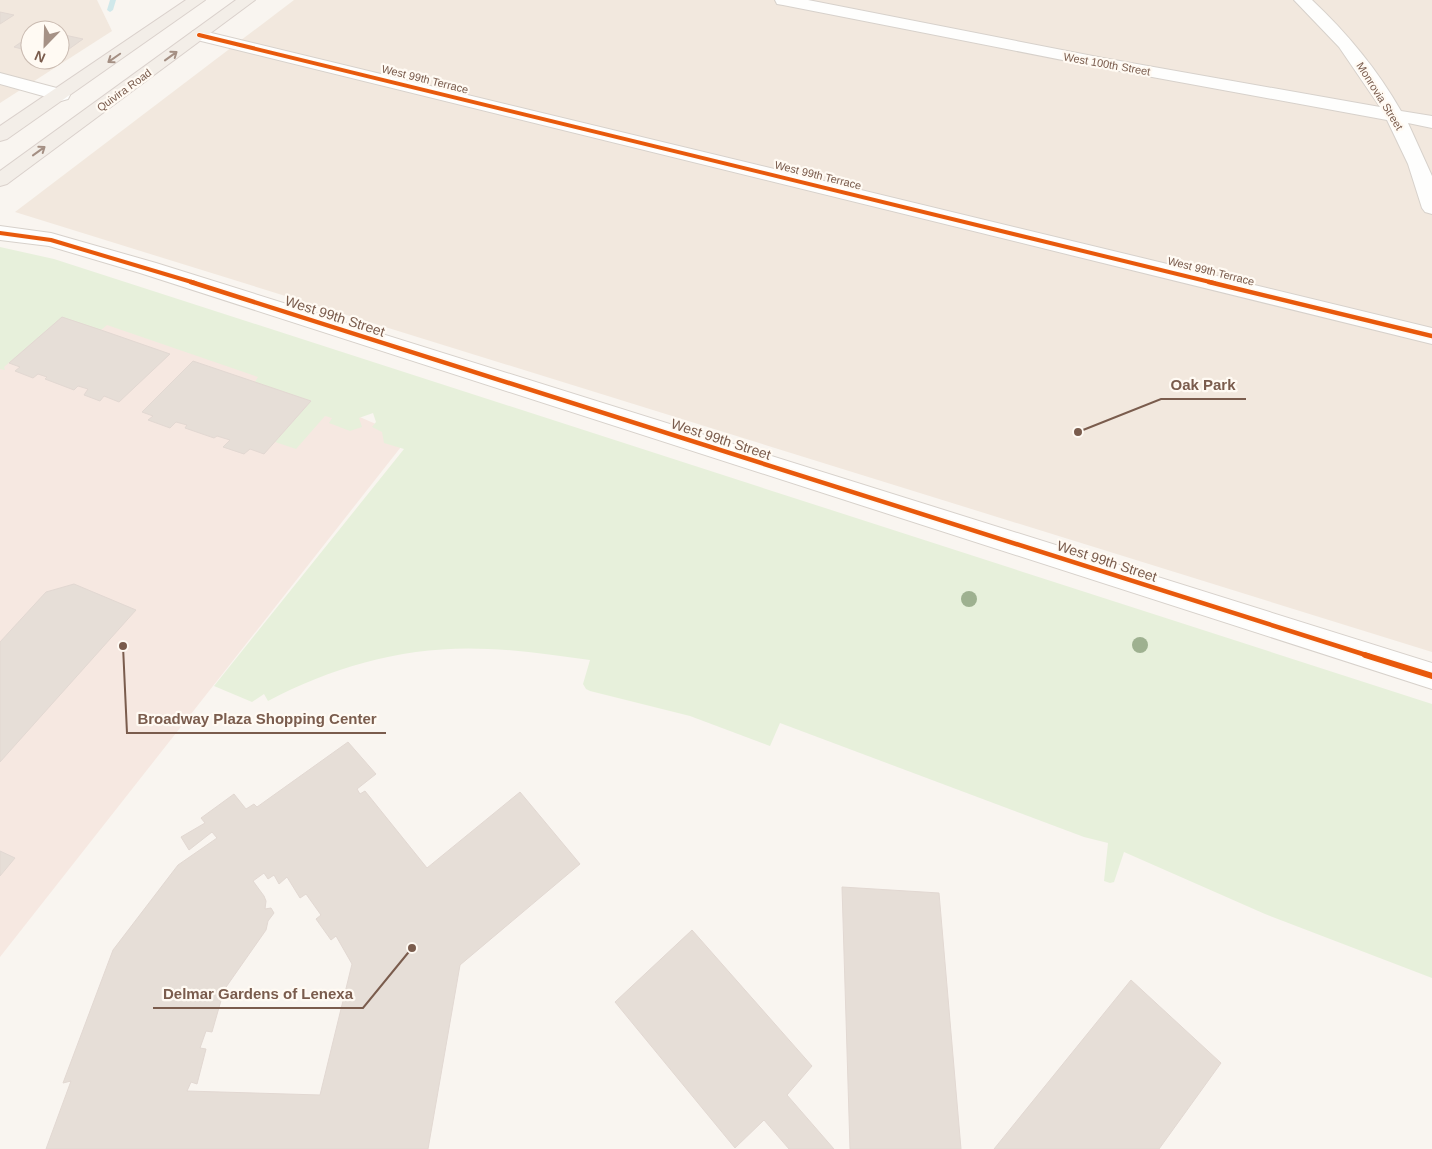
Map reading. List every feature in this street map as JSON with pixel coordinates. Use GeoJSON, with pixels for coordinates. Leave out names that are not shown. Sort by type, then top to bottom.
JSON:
{"type":"FeatureCollection","features":[{"type":"Feature","properties":{"kind":"main road"},"geometry":{"type":"LineString","coordinates":[[0,135],[197,0]]}},
{"type":"Feature","properties":{"kind":"main road","name":"Quivira Road"},"geometry":{"type":"LineString","coordinates":[[0,180],[247,0]]}},
{"type":"Feature","properties":{"kind":"street","name":"West 100th Street"},"geometry":{"type":"LineString","coordinates":[[783,0],[1103,63],[1432,122]]}},
{"type":"Feature","properties":{"kind":"street","name":"Monrovia Street"},"geometry":{"type":"LineString","coordinates":[[1302,0],[1344,42],[1374,82],[1403,130],[1428,192],[1432,208]]}},
{"type":"Feature","properties":{"kind":"street","name":"West 99th Terrace"},"geometry":{"type":"LineString","coordinates":[[199,35],[1432,336]]}},
{"type":"Feature","properties":{"kind":"street"},"geometry":{"type":"LineString","coordinates":[[0,78],[61,94]]}},
{"type":"Feature","properties":{"kind":"street","name":"West 99th Street"},"geometry":{"type":"LineString","coordinates":[[0,233],[51,240],[148,268],[1432,676]]}},
{"type":"Feature","properties":{"kind":"shaded area"},"geometry":{"type":"Polygon","coordinates":[[[0,0],[97,0],[112,31],[70,58],[70,20],[20,20],[20,70],[51,70],[0,103],[0,0]]]}},
{"type":"Feature","properties":{"kind":"shaded area"},"geometry":{"type":"Polygon","coordinates":[[[294,0],[1432,0],[1432,652],[15,212],[294,0]]]}},
{"type":"Feature","properties":{"kind":"shaded area"},"geometry":{"type":"Polygon","coordinates":[[[68,307],[261,374],[408,438],[0,957],[0,354],[68,307]]]}},
{"type":"Feature","properties":{"kind":"green space"},"geometry":{"type":"Polygon","coordinates":[[[0,247],[54,259],[1432,704],[1432,978],[1265,914],[1124,852],[1114,882],[1104,881],[1108,843],[1084,837],[780,723],[770,746],[690,716],[590,691],[583,684],[590,660],[501,650],[430,650],[374,660],[347,668],[320,677],[268,701],[264,694],[252,702],[214,686],[404,449],[384,443],[382,432],[372,427],[376,422],[373,413],[359,418],[362,427],[350,431],[329,423],[332,418],[325,416],[296,449],[275,442],[311,401],[255,382],[258,377],[107,325],[101,330],[62,317],[4,367],[5,370],[0,369],[0,247]]]}},
{"type":"Feature","properties":{"kind":"building"},"geometry":{"type":"Polygon","coordinates":[[[0,12],[14,15],[0,24],[0,12]]]}},
{"type":"Feature","properties":{"kind":"building"},"geometry":{"type":"Polygon","coordinates":[[[70,36],[83,39],[70,48],[70,36]]]}},
{"type":"Feature","properties":{"kind":"building"},"geometry":{"type":"Polygon","coordinates":[[[20,43],[20,48],[14,47],[20,43]]]}},
{"type":"Feature","properties":{"kind":"building"},"geometry":{"type":"Polygon","coordinates":[[[62,317],[170,354],[119,402],[104,396],[100,401],[84,395],[88,389],[78,386],[74,390],[45,379],[47,377],[38,374],[33,378],[15,371],[20,367],[9,363],[62,317]]]}},
{"type":"Feature","properties":{"kind":"building"},"geometry":{"type":"Polygon","coordinates":[[[193,361],[311,401],[264,454],[250,449],[244,454],[223,447],[230,440],[217,436],[214,438],[185,428],[187,425],[176,422],[170,428],[148,420],[153,416],[142,412],[193,361]]]}},
{"type":"Feature","properties":{"kind":"building"},"geometry":{"type":"Polygon","coordinates":[[[74,584],[136,610],[0,762],[0,642],[46,592],[74,584]]]}},
{"type":"Feature","properties":{"kind":"building"},"geometry":{"type":"Polygon","coordinates":[[[348,742],[376,774],[357,789],[360,794],[365,791],[427,868],[520,792],[580,864],[460,965],[428,1149],[46,1149],[71,1081],[63,1083],[113,950],[178,865],[217,838],[212,832],[189,850],[181,837],[205,823],[201,818],[234,794],[246,809],[254,804],[257,807],[348,742]],[[264,873],[253,881],[264,896],[266,901],[265,909],[271,908],[274,913],[268,921],[266,930],[224,990],[212,1032],[206,1031],[200,1048],[206,1049],[197,1084],[191,1082],[187,1091],[320,1095],[352,964],[336,936],[331,940],[316,919],[321,915],[306,894],[300,898],[287,877],[279,884],[274,875],[268,879],[264,873]]]}},
{"type":"Feature","properties":{"kind":"building"},"geometry":{"type":"Polygon","coordinates":[[[0,851],[15,858],[0,876],[0,851]]]}},
{"type":"Feature","properties":{"kind":"building"},"geometry":{"type":"Polygon","coordinates":[[[842,887],[939,893],[961,1149],[850,1149],[842,887]]]}},
{"type":"Feature","properties":{"kind":"building"},"geometry":{"type":"Polygon","coordinates":[[[692,930],[812,1066],[787,1095],[834,1149],[789,1149],[764,1120],[735,1148],[615,1002],[692,930]]]}},
{"type":"Feature","properties":{"kind":"building"},"geometry":{"type":"Polygon","coordinates":[[[1131,980],[1221,1063],[1159,1149],[994,1149],[1131,980]]]}},
{"type":"Feature","properties":{"kind":"waterway"},"geometry":{"type":"LineString","coordinates":[[110,10],[113,0]]}},
{"type":"Feature","properties":{"kind":"cycle path"},"geometry":{"type":"LineString","coordinates":[[199,35],[1432,336]]}},
{"type":"Feature","properties":{"kind":"cycle path"},"geometry":{"type":"LineString","coordinates":[[0,233],[51,240],[148,268],[1432,676]]}},
{"type":"Feature","properties":{"kind":"place","name":"Oak Park"},"geometry":{"type":"Point","coordinates":[1078,432]}},
{"type":"Feature","properties":{"kind":"place","name":"Broadway Plaza Shopping Center"},"geometry":{"type":"Point","coordinates":[123,646]}},
{"type":"Feature","properties":{"kind":"place","name":"Delmar Gardens of Lenexa"},"geometry":{"type":"Point","coordinates":[412,948]}}]}
